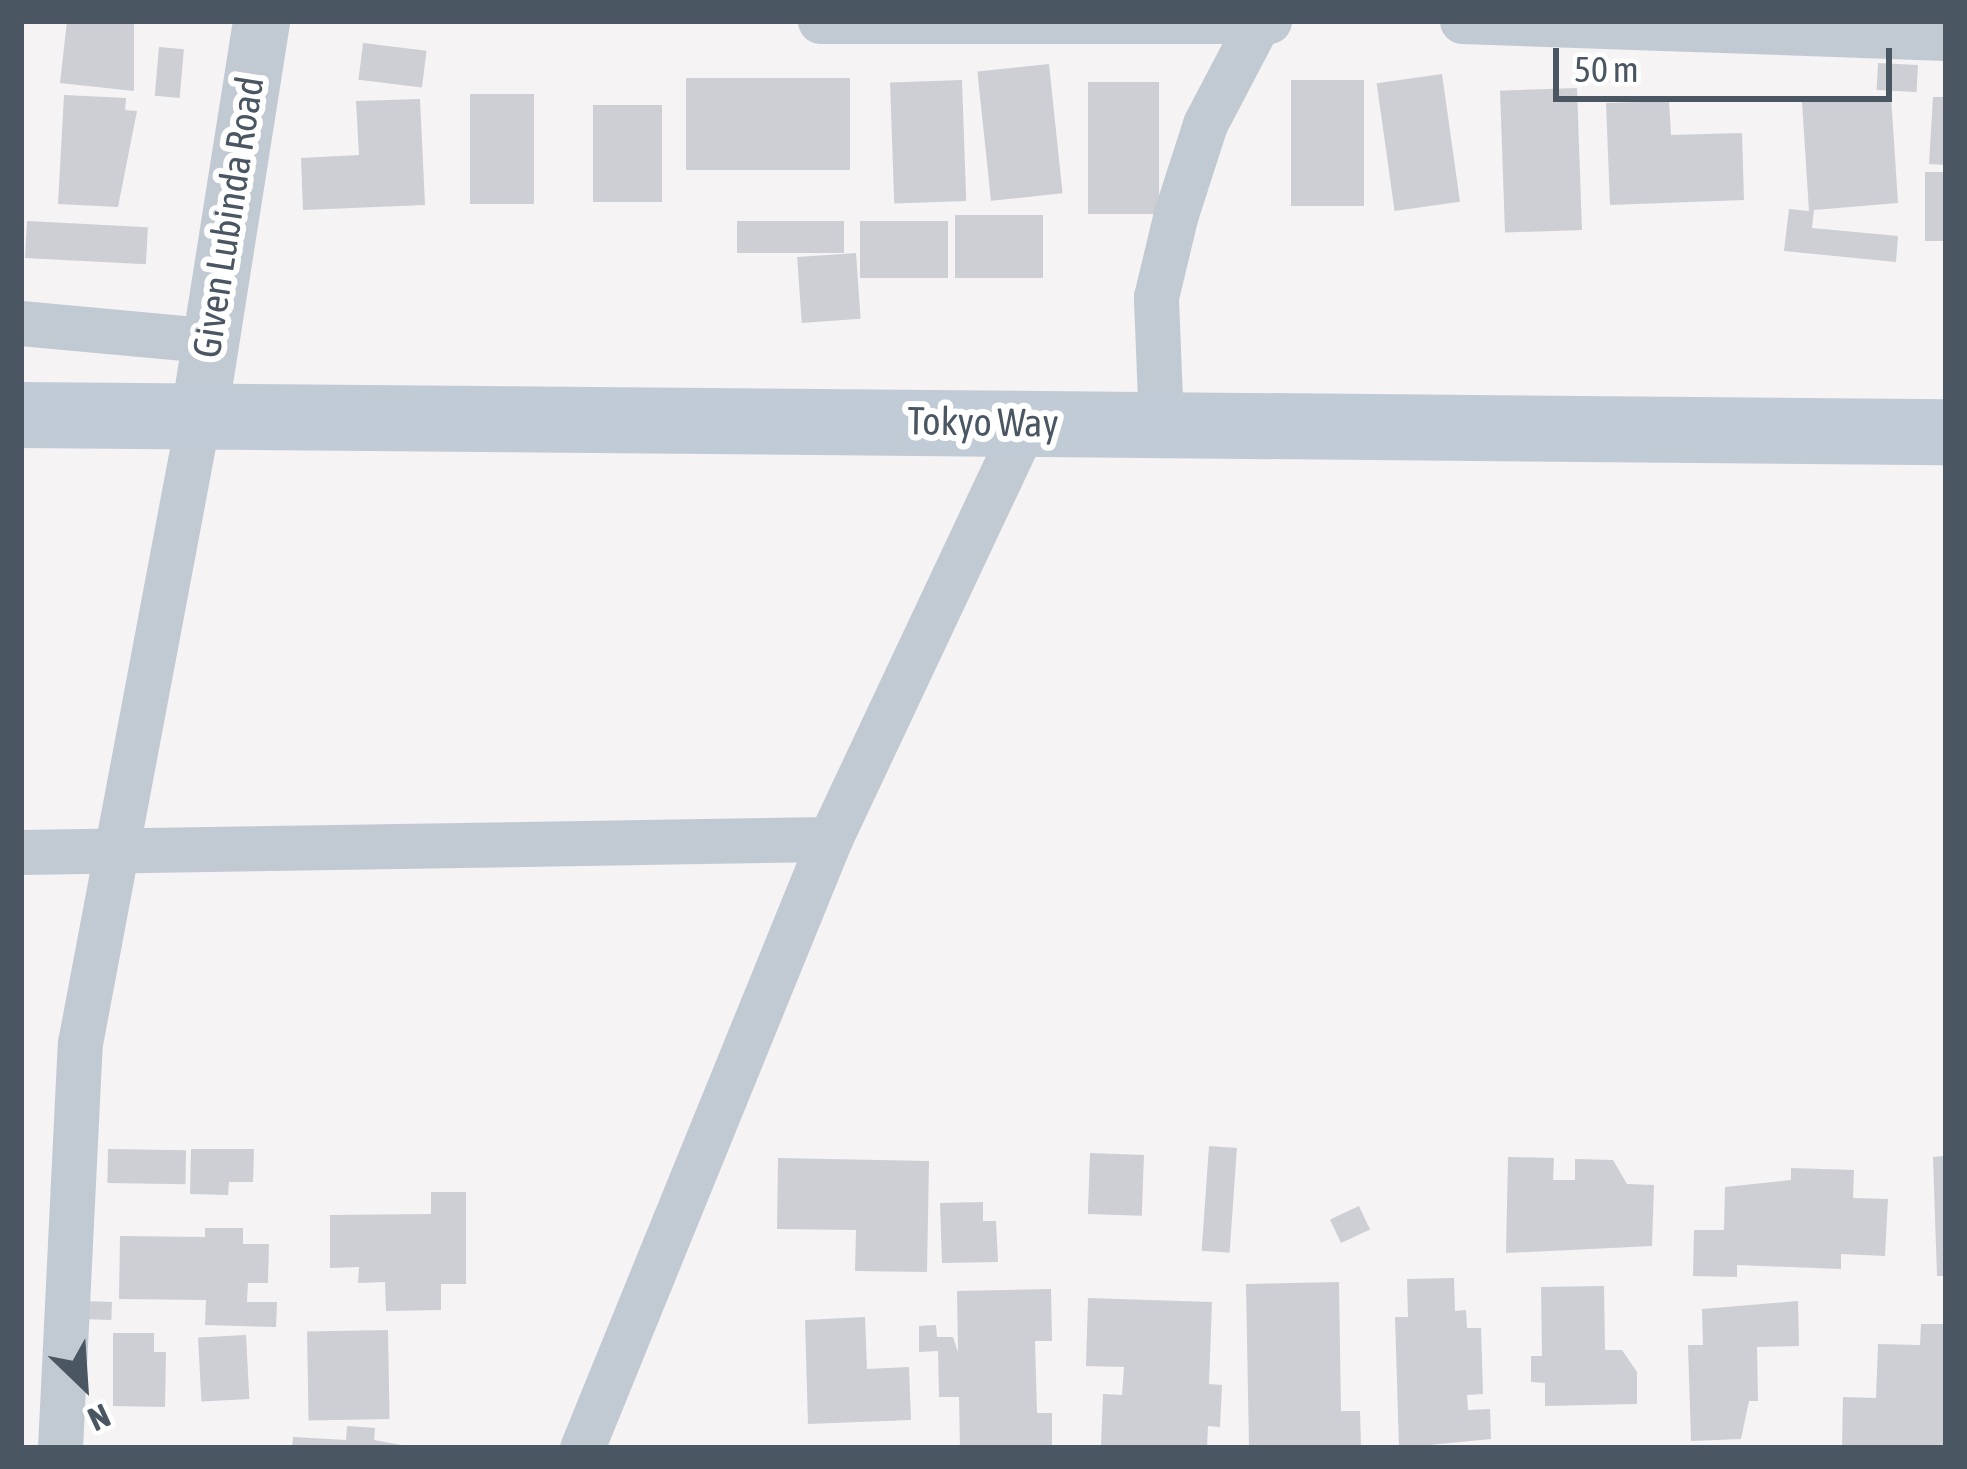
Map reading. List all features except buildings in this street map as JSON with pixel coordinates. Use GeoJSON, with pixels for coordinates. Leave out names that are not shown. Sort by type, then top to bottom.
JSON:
{"type":"FeatureCollection","features":[{"type":"Feature","properties":{"kind":"main road","name":"Tokyo Way"},"geometry":{"type":"LineString","coordinates":[[21,415],[1946,432]]}},
{"type":"Feature","properties":{"kind":"street","name":"Given Lubinda Road"},"geometry":{"type":"LineString","coordinates":[[199,413],[206,340],[261,21]]}},
{"type":"Feature","properties":{"kind":"street"},"geometry":{"type":"LineString","coordinates":[[820,21],[1264,22],[1205,124],[1176,214],[1156,297],[1161,424]]}},
{"type":"Feature","properties":{"kind":"street"},"geometry":{"type":"LineString","coordinates":[[1462,21],[1946,38]]}},
{"type":"Feature","properties":{"kind":"street"},"geometry":{"type":"LineString","coordinates":[[21,323],[206,340]]}},
{"type":"Feature","properties":{"kind":"street"},"geometry":{"type":"LineString","coordinates":[[59,1448],[80,1043],[112,852],[199,413]]}},
{"type":"Feature","properties":{"kind":"street"},"geometry":{"type":"LineString","coordinates":[[582,1448],[830,838],[1026,422]]}},
{"type":"Feature","properties":{"kind":"street"},"geometry":{"type":"LineString","coordinates":[[21,852],[830,838]]}}]}
